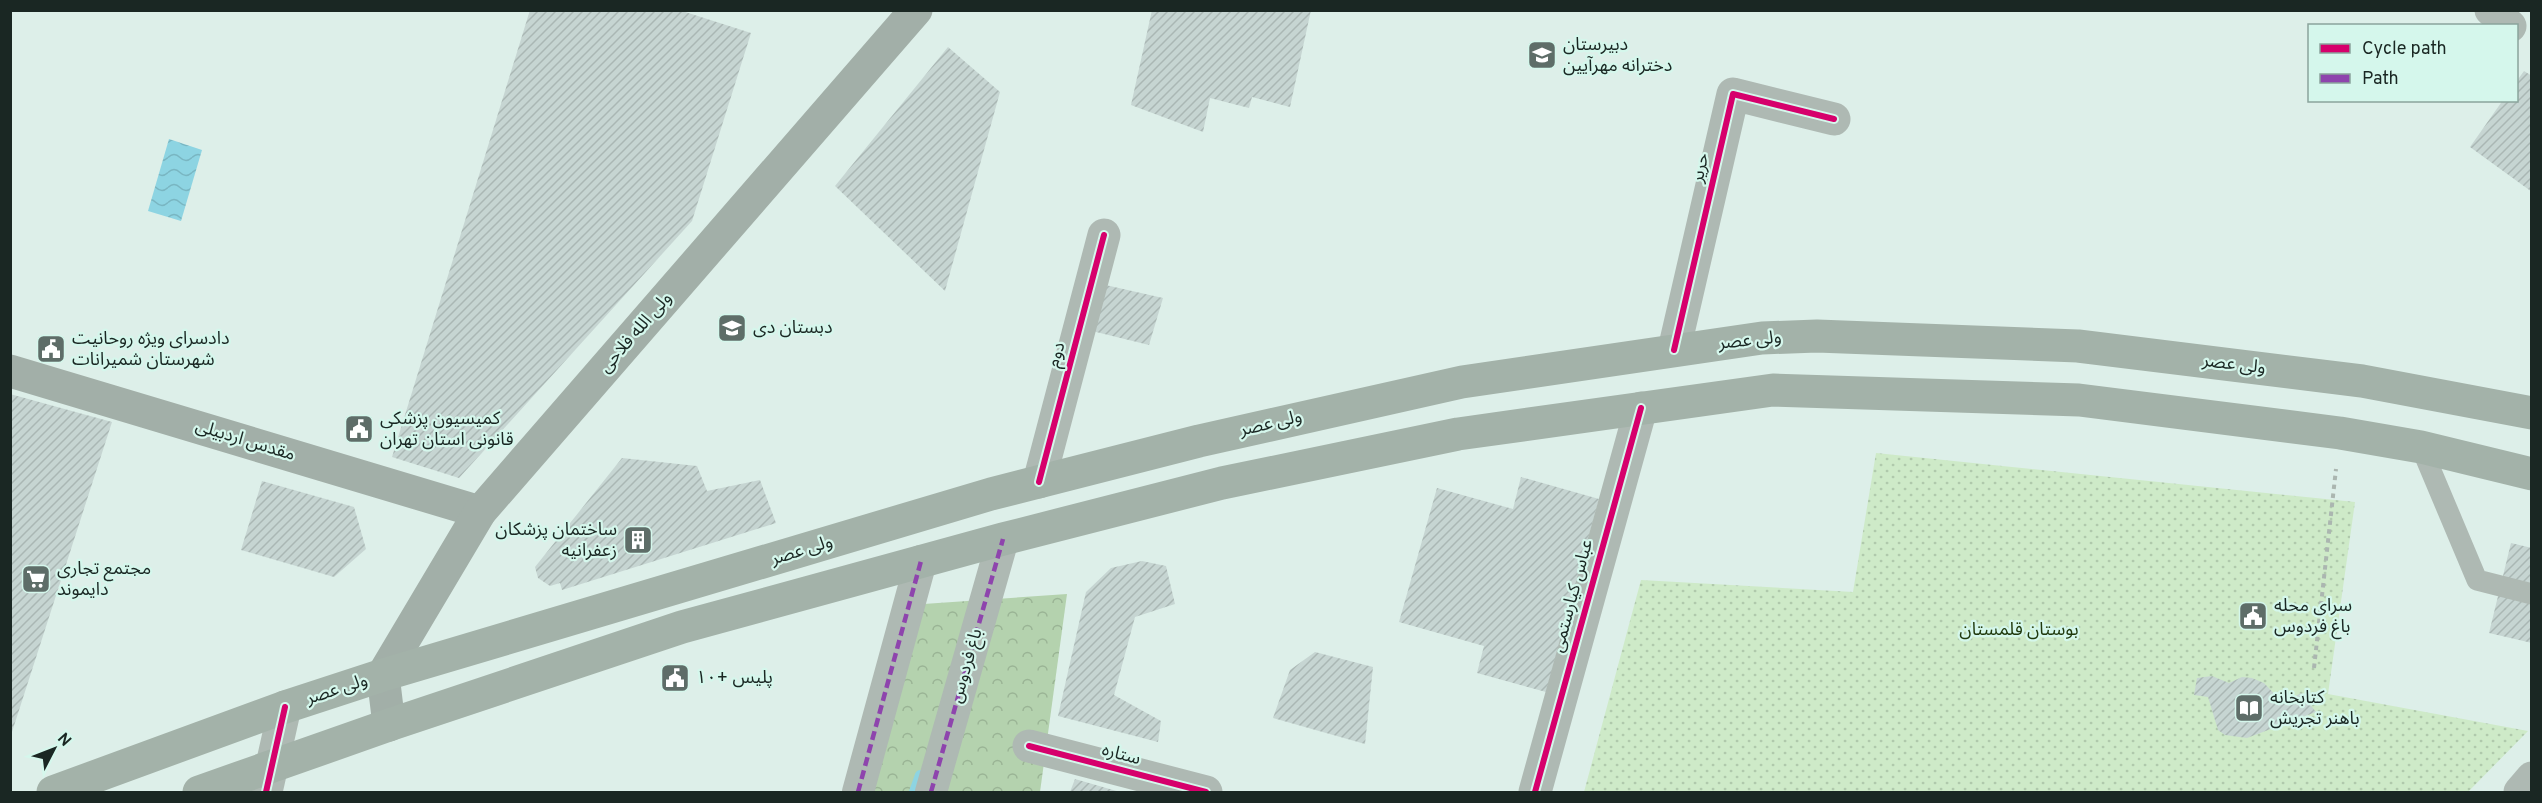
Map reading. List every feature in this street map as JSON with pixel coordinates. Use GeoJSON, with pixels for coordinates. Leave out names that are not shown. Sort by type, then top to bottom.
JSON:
{"type":"FeatureCollection","features":[{"type":"Feature","properties":{"kind":"main road","name":"ولی‌ الله فلاحی"},"geometry":{"type":"LineString","coordinates":[[383,675],[480,512],[916,10]]}},
{"type":"Feature","properties":{"kind":"main road","name":"ولی عصر"},"geometry":{"type":"LineString","coordinates":[[53,792],[285,707],[383,675],[1039,482],[1199,441],[1462,382],[1762,338],[1817,336],[2078,346],[2362,381],[2532,413]]}},
{"type":"Feature","properties":{"kind":"main road","name":"مقدس اردبیلی"},"geometry":{"type":"LineString","coordinates":[[10,371],[480,512]]}},
{"type":"Feature","properties":{"kind":"main road"},"geometry":{"type":"LineString","coordinates":[[199,792],[270,779],[389,725],[682,627],[1003,538],[1222,483],[1458,434],[1773,390],[2067,400],[2340,434],[2421,447],[2532,474]]}},
{"type":"Feature","properties":{"kind":"main road"},"geometry":{"type":"LineString","coordinates":[[383,675],[389,725]]}},
{"type":"Feature","properties":{"kind":"street"},"geometry":{"type":"LineString","coordinates":[[2491,10],[2508,24]]}},
{"type":"Feature","properties":{"kind":"street"},"geometry":{"type":"LineString","coordinates":[[2518,32],[2532,43]]}},
{"type":"Feature","properties":{"kind":"street","name":"حریر"},"geometry":{"type":"LineString","coordinates":[[1674,350],[1733,94],[1834,119]]}},
{"type":"Feature","properties":{"kind":"street","name":"دوم"},"geometry":{"type":"LineString","coordinates":[[1039,482],[1104,236]]}},
{"type":"Feature","properties":{"kind":"street","name":"عباس کیارستمی"},"geometry":{"type":"LineString","coordinates":[[1535,792],[1641,408]]}},
{"type":"Feature","properties":{"kind":"street","name":"باغ فردوس"},"geometry":{"type":"LineString","coordinates":[[931,792],[1003,538]]}},
{"type":"Feature","properties":{"kind":"street"},"geometry":{"type":"LineString","coordinates":[[858,792],[921,561]]}},
{"type":"Feature","properties":{"kind":"street"},"geometry":{"type":"LineString","coordinates":[[270,779],[285,707]]}},
{"type":"Feature","properties":{"kind":"street","name":"ستاره"},"geometry":{"type":"LineString","coordinates":[[1029,746],[1206,792]]}},
{"type":"Feature","properties":{"kind":"street"},"geometry":{"type":"LineString","coordinates":[[2520,792],[2532,778]]}},
{"type":"Feature","properties":{"kind":"lane"},"geometry":{"type":"LineString","coordinates":[[2421,447],[2477,580],[2532,594]]}},
{"type":"Feature","properties":{"kind":"path"},"geometry":{"type":"LineString","coordinates":[[2314,668],[2340,434]]}},
{"type":"Feature","properties":{"kind":"green space","name":"بوستان قلمستان"},"geometry":{"type":"Polygon","coordinates":[[[1876,453],[2355,502],[2328,694],[2528,731],[2468,792],[1584,792],[1641,580],[1853,592],[1876,453]]]}},
{"type":"Feature","properties":{"kind":"green space"},"geometry":{"type":"Polygon","coordinates":[[[1067,594],[1040,792],[852,792],[909,605],[1067,594]]]}},
{"type":"Feature","properties":{"kind":"water"},"geometry":{"type":"Polygon","coordinates":[[[169,139],[202,150],[181,221],[148,211],[169,139]]]}},
{"type":"Feature","properties":{"kind":"building"},"geometry":{"type":"Polygon","coordinates":[[[530,10],[679,10],[751,33],[692,221],[459,478],[392,457],[530,10]]]}},
{"type":"Feature","properties":{"kind":"building"},"geometry":{"type":"Polygon","coordinates":[[[1152,10],[1311,10],[1290,107],[1252,97],[1249,108],[1210,98],[1203,132],[1131,105],[1152,10]]]}},
{"type":"Feature","properties":{"kind":"building"},"geometry":{"type":"Polygon","coordinates":[[[948,47],[1000,92],[945,291],[835,186],[948,47]]]}},
{"type":"Feature","properties":{"kind":"building"},"geometry":{"type":"Polygon","coordinates":[[[2524,71],[2532,76],[2532,192],[2470,147],[2502,102],[2518,102],[2518,79],[2524,71]]]}},
{"type":"Feature","properties":{"kind":"building"},"geometry":{"type":"Polygon","coordinates":[[[1101,284],[1163,298],[1149,345],[1088,330],[1101,284]]]}},
{"type":"Feature","properties":{"kind":"building","name":"مجتمع تجاری دایموند"},"geometry":{"type":"Polygon","coordinates":[[[10,394],[112,422],[11,735],[10,735],[10,394]]]}},
{"type":"Feature","properties":{"kind":"building","name":"ساختمان پزشکان زعفرانیه"},"geometry":{"type":"Polygon","coordinates":[[[622,458],[697,466],[707,491],[760,480],[776,523],[562,590],[560,583],[550,586],[538,578],[535,567],[622,458]]]}},
{"type":"Feature","properties":{"kind":"building"},"geometry":{"type":"Polygon","coordinates":[[[1521,477],[1599,499],[1546,692],[1477,673],[1484,646],[1399,622],[1437,488],[1513,509],[1521,477]]]}},
{"type":"Feature","properties":{"kind":"building"},"geometry":{"type":"Polygon","coordinates":[[[262,481],[354,507],[366,549],[334,577],[241,550],[262,481]]]}},
{"type":"Feature","properties":{"kind":"building"},"geometry":{"type":"Polygon","coordinates":[[[2511,543],[2532,548],[2532,643],[2489,633],[2511,543]]]}},
{"type":"Feature","properties":{"kind":"building"},"geometry":{"type":"Polygon","coordinates":[[[1142,561],[1166,566],[1175,604],[1135,617],[1114,695],[1161,721],[1158,742],[1058,716],[1086,592],[1111,568],[1142,561]]]}},
{"type":"Feature","properties":{"kind":"building"},"geometry":{"type":"Polygon","coordinates":[[[1315,652],[1373,667],[1365,744],[1273,718],[1290,670],[1315,652]]]}},
{"type":"Feature","properties":{"kind":"building"},"geometry":{"type":"Polygon","coordinates":[[[2212,676],[2229,683],[2242,677],[2252,678],[2264,683],[2283,703],[2301,693],[2316,712],[2247,738],[2225,735],[2218,730],[2208,697],[2194,695],[2197,678],[2212,676]]]}},
{"type":"Feature","properties":{"kind":"building"},"geometry":{"type":"Polygon","coordinates":[[[1075,779],[1120,792],[1070,792],[1075,779]]]}},
{"type":"Feature","properties":{"kind":"waterway"},"geometry":{"type":"LineString","coordinates":[[914,792],[920,775]]}},
{"type":"Feature","properties":{"kind":"marked path"},"geometry":{"type":"LineString","coordinates":[[931,792],[1003,539]]}},
{"type":"Feature","properties":{"kind":"marked path"},"geometry":{"type":"LineString","coordinates":[[858,792],[921,561]]}},
{"type":"Feature","properties":{"kind":"cycle path"},"geometry":{"type":"LineString","coordinates":[[1674,350],[1733,94],[1834,119]]}},
{"type":"Feature","properties":{"kind":"cycle path"},"geometry":{"type":"LineString","coordinates":[[1039,482],[1104,235]]}},
{"type":"Feature","properties":{"kind":"cycle path"},"geometry":{"type":"LineString","coordinates":[[1535,792],[1641,408]]}},
{"type":"Feature","properties":{"kind":"cycle path"},"geometry":{"type":"LineString","coordinates":[[266,792],[285,707]]}},
{"type":"Feature","properties":{"kind":"cycle path"},"geometry":{"type":"LineString","coordinates":[[1029,746],[1206,792]]}},
{"type":"Feature","properties":{"kind":"place","name":"دبیرستان دخترانه مهرآیین"},"geometry":{"type":"Point","coordinates":[1542,55]}},
{"type":"Feature","properties":{"kind":"place","name":"دبستان دی"},"geometry":{"type":"Point","coordinates":[732,328]}},
{"type":"Feature","properties":{"kind":"place","name":"دادسرای ویژه روحانیت شهرستان شمیرانات"},"geometry":{"type":"Point","coordinates":[51,349]}},
{"type":"Feature","properties":{"kind":"place","name":"کمیسیون پزشکی قانونی استان تهران"},"geometry":{"type":"Point","coordinates":[359,429]}},
{"type":"Feature","properties":{"kind":"place","name":"ساختمان پزشکان زعفرانیه"},"geometry":{"type":"Point","coordinates":[638,540]}},
{"type":"Feature","properties":{"kind":"place","name":"مجتمع تجاری دایموند"},"geometry":{"type":"Point","coordinates":[36,579]}},
{"type":"Feature","properties":{"kind":"place","name":"سرای محله باغ فردوس"},"geometry":{"type":"Point","coordinates":[2253,616]}},
{"type":"Feature","properties":{"kind":"place","name":"پلیس +۱۰"},"geometry":{"type":"Point","coordinates":[675,678]}},
{"type":"Feature","properties":{"kind":"place","name":"کتابخانه باهنر تجریش"},"geometry":{"type":"Point","coordinates":[2249,708]}}]}
